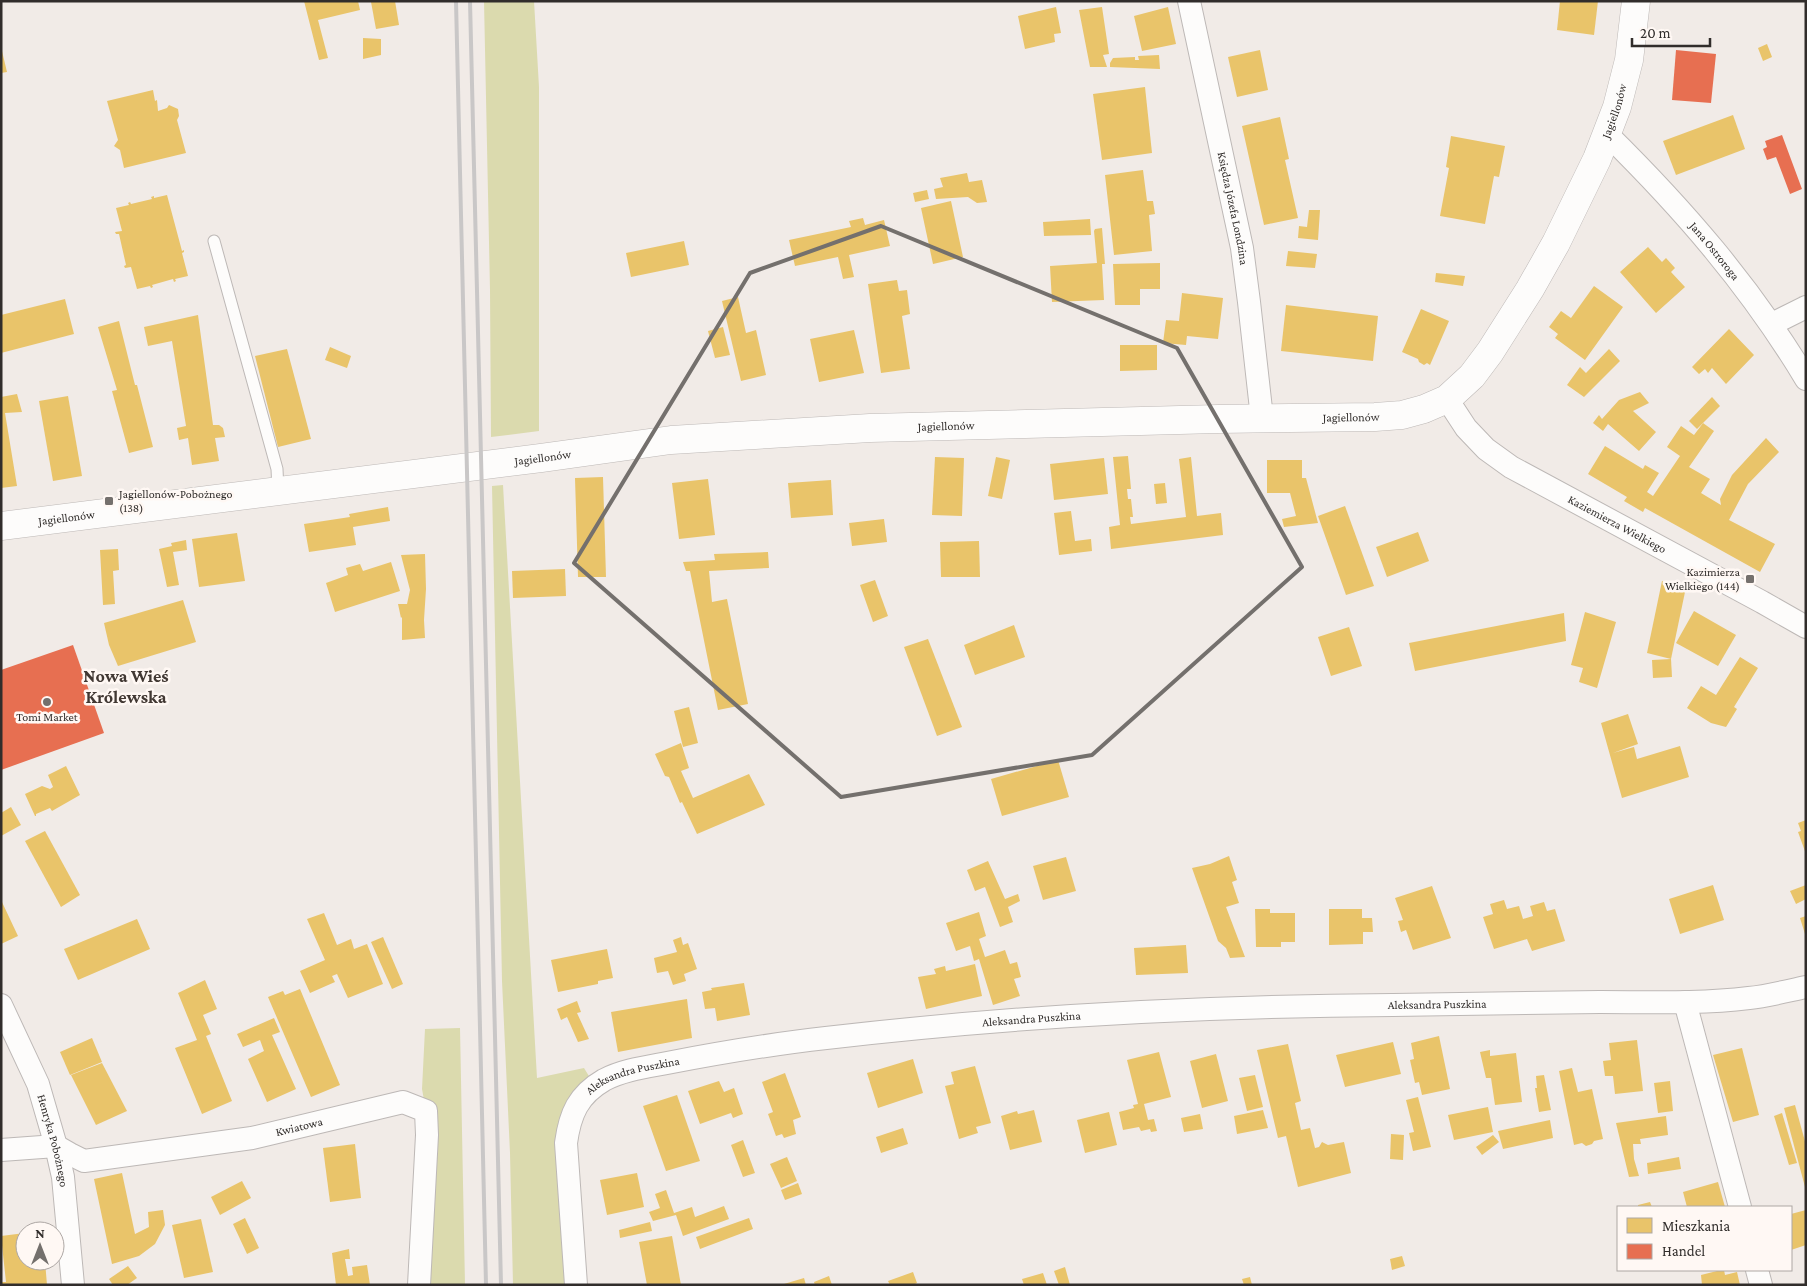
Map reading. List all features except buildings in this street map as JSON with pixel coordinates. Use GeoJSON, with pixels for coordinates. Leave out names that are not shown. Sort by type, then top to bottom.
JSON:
{"type":"FeatureCollection","features":[{"type":"Feature","properties":{"kind":"street","name":"Księdza Józefa Londzina"},"geometry":{"type":"LineString","coordinates":[[1189,1],[1242,248],[1262,418]]}},
{"type":"Feature","properties":{"kind":"street","name":"Jagiellonów"},"geometry":{"type":"LineString","coordinates":[[1,526],[671,440],[870,428],[1375,417],[1402,415],[1424,410],[1447,399],[1472,376],[1490,352],[1530,289],[1583,190],[1617,107],[1629,60],[1636,1]]}},
{"type":"Feature","properties":{"kind":"street","name":"Jana Ostroroga"},"geometry":{"type":"LineString","coordinates":[[1607,134],[1692,222],[1749,292],[1772,324],[1806,379]]}},
{"type":"Feature","properties":{"kind":"street"},"geometry":{"type":"LineString","coordinates":[[1772,324],[1806,308]]}},
{"type":"Feature","properties":{"kind":"street","name":"Kaziemierza Wielkiego"},"geometry":{"type":"LineString","coordinates":[[1447,399],[1466,428],[1486,449],[1512,467],[1806,627]]}},
{"type":"Feature","properties":{"kind":"street","name":"Aleksandra Puszkina"},"geometry":{"type":"LineString","coordinates":[[576,1285],[566,1143],[569,1123],[577,1104],[587,1091],[619,1073],[699,1056],[781,1043],[941,1027],[1113,1014],[1343,1005],[1685,1002],[1749,998],[1806,987]]}},
{"type":"Feature","properties":{"kind":"street"},"geometry":{"type":"LineString","coordinates":[[1685,1002],[1740,1206]]}},
{"type":"Feature","properties":{"kind":"street","name":"Henryka Pobożnego"},"geometry":{"type":"LineString","coordinates":[[1,1005],[38,1084],[56,1146],[62,1177],[74,1285]]}},
{"type":"Feature","properties":{"kind":"street","name":"Kwiatowa"},"geometry":{"type":"LineString","coordinates":[[56,1146],[84,1160],[252,1138],[403,1102],[426,1111],[427,1135],[419,1285]]}},
{"type":"Feature","properties":{"kind":"street"},"geometry":{"type":"LineString","coordinates":[[1,1150],[56,1146]]}},
{"type":"Feature","properties":{"kind":"street"},"geometry":{"type":"LineString","coordinates":[[1757,1271],[1761,1285]]}},
{"type":"Feature","properties":{"kind":"lane"},"geometry":{"type":"LineString","coordinates":[[214,241],[277,469],[278,491]]}},
{"type":"Feature","properties":{"kind":"highlighted area"},"geometry":{"type":"Polygon","coordinates":[[[881,226],[1177,348],[1302,567],[1092,755],[841,797],[574,563],[750,273],[881,226]]]}},
{"type":"Feature","properties":{"kind":"green space"},"geometry":{"type":"Polygon","coordinates":[[[484,1],[534,1],[539,87],[539,431],[491,437],[490,290],[484,1]]]}},
{"type":"Feature","properties":{"kind":"green space"},"geometry":{"type":"Polygon","coordinates":[[[503,485],[537,1078],[584,1068],[595,1086],[577,1104],[576,1285],[513,1285],[510,1153],[502,981],[492,486],[503,485]]]}},
{"type":"Feature","properties":{"kind":"green space"},"geometry":{"type":"Polygon","coordinates":[[[460,1028],[465,1285],[419,1285],[426,1111],[422,1089],[425,1029],[460,1028]]]}},
{"type":"Feature","properties":{"kind":"railway"},"geometry":{"type":"LineString","coordinates":[[456,1],[486,1285]]}},
{"type":"Feature","properties":{"kind":"railway"},"geometry":{"type":"LineString","coordinates":[[470,1],[501,1285]]}},
{"type":"Feature","properties":{"kind":"place","name":"Jagiellonów-Pobożnego (138)"},"geometry":{"type":"Point","coordinates":[109,501]}},
{"type":"Feature","properties":{"kind":"place","name":"Kazimierza Wielkiego (144)"},"geometry":{"type":"Point","coordinates":[1750,579]}},
{"type":"Feature","properties":{"kind":"place","name":"Tomi Market"},"geometry":{"type":"Point","coordinates":[47,702]}},
{"type":"Feature","properties":{"kind":"district","name":"Nowa Wieś Królewska"},"geometry":{"type":"Point","coordinates":[126,686]}}]}
